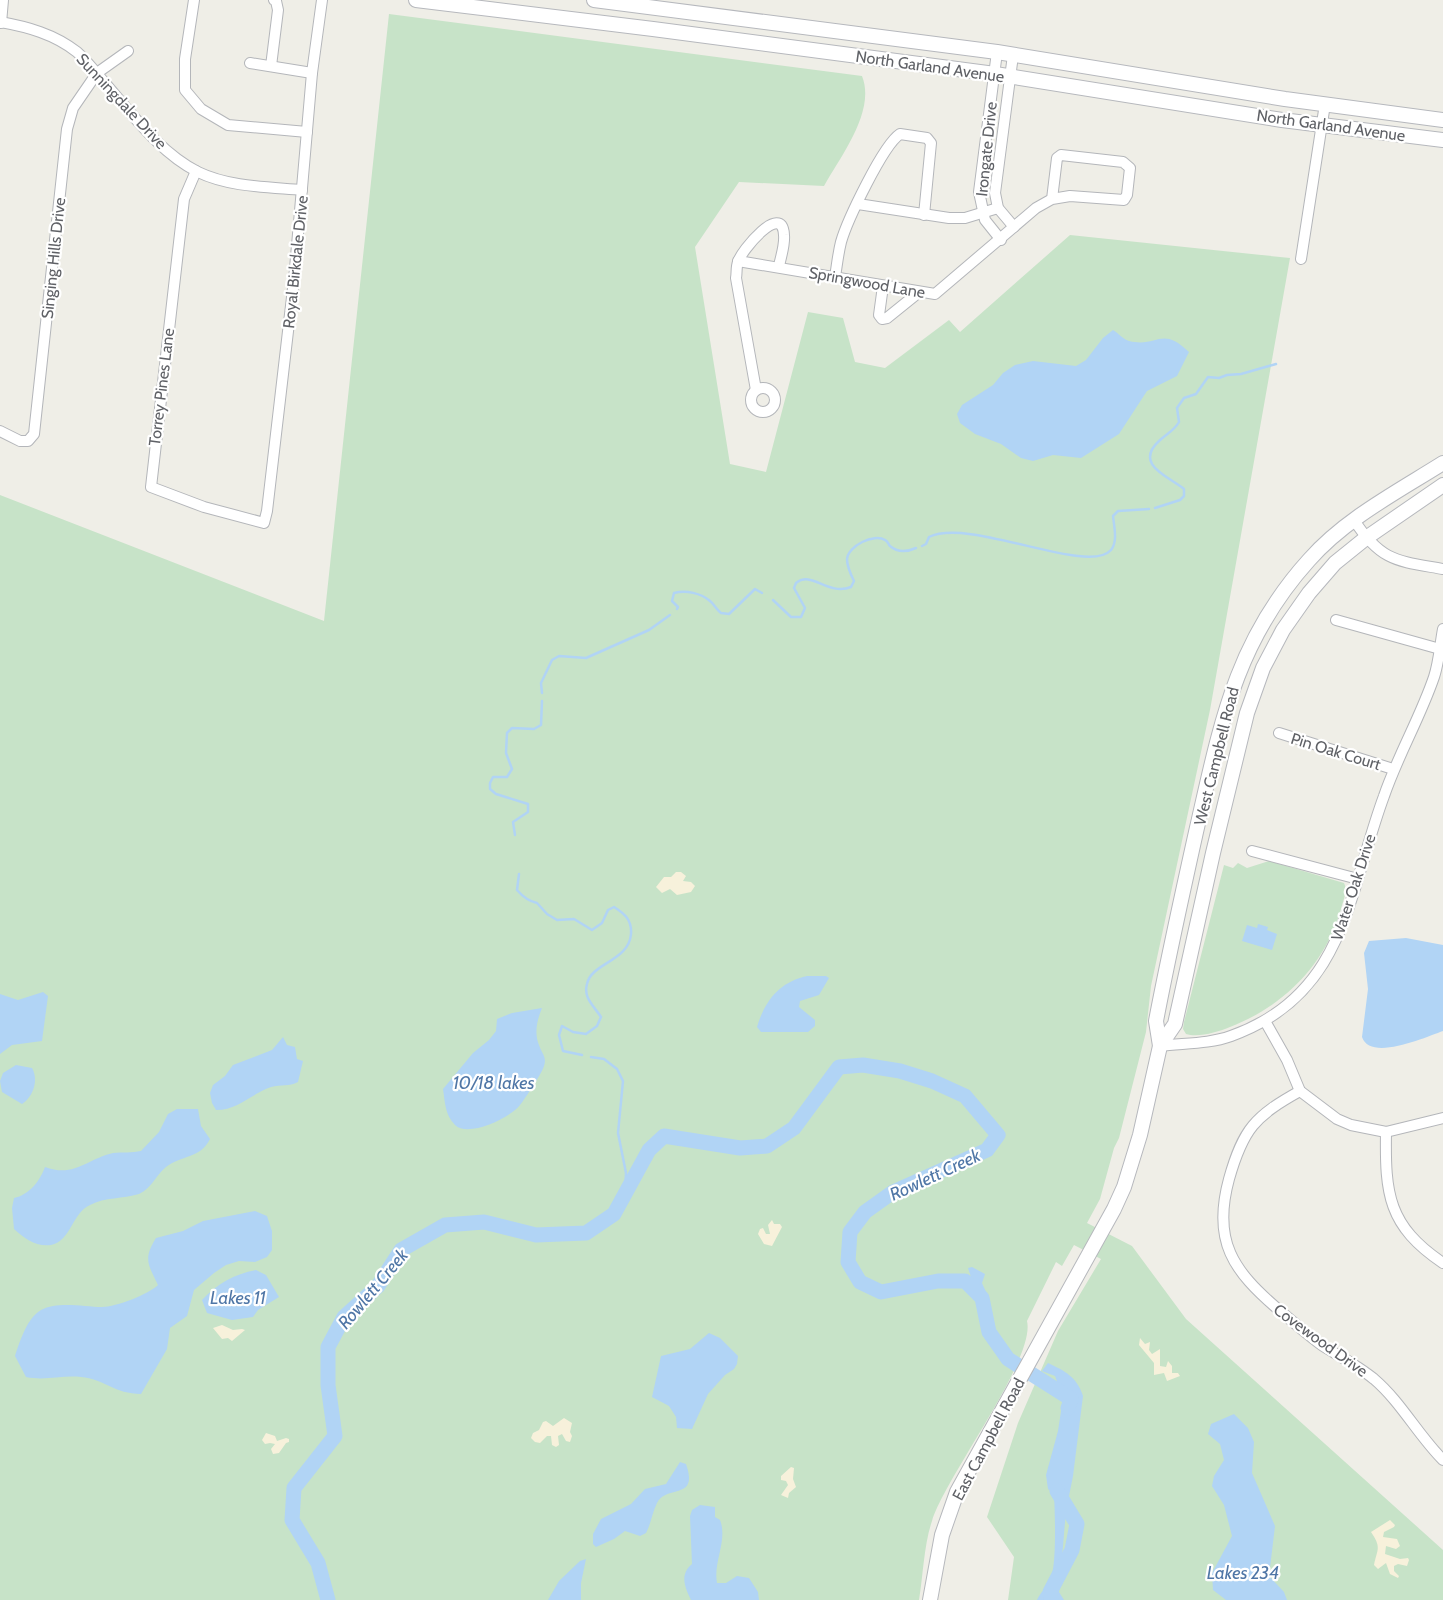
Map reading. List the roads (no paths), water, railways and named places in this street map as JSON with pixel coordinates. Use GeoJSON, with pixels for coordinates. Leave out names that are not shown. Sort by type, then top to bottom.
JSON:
{"type":"FeatureCollection","features":[{"type":"Feature","properties":{"kind":"main road","name":"North Garland Avenue"},"geometry":{"type":"LineString","coordinates":[[416,0],[653,28],[995,74],[1322,125],[1443,140]]}},
{"type":"Feature","properties":{"kind":"main road","name":"North Garland Avenue"},"geometry":{"type":"LineString","coordinates":[[594,0],[997,52],[1325,104],[1443,120]]}},
{"type":"Feature","properties":{"kind":"main road","name":"West Campbell Road"},"geometry":{"type":"LineString","coordinates":[[1160,1046],[1156,1021],[1160,997],[1222,718],[1236,677],[1256,633],[1280,593],[1310,558],[1354,520],[1443,462]]}},
{"type":"Feature","properties":{"kind":"main road","name":"West Campbell Road"},"geometry":{"type":"LineString","coordinates":[[1072,1288],[1124,1187],[1140,1135],[1160,1046],[1175,1024],[1247,713],[1263,668],[1283,630],[1309,593],[1335,563],[1366,538],[1443,485]]}},
{"type":"Feature","properties":{"kind":"main road","name":"East Campbell Road"},"geometry":{"type":"LineString","coordinates":[[930,1600],[935,1564],[948,1515],[966,1472],[1072,1288]]}},
{"type":"Feature","properties":{"kind":"street"},"geometry":{"type":"LineString","coordinates":[[1,22],[2,0]]}},
{"type":"Feature","properties":{"kind":"street"},"geometry":{"type":"LineString","coordinates":[[194,0],[185,59],[185,90],[201,109],[228,125],[307,132]]}},
{"type":"Feature","properties":{"kind":"street"},"geometry":{"type":"LineString","coordinates":[[271,66],[278,10],[274,0]]}},
{"type":"Feature","properties":{"kind":"street","name":"Royal Birkdale Drive"},"geometry":{"type":"LineString","coordinates":[[264,523],[267,511],[294,280],[312,73],[322,0]]}},
{"type":"Feature","properties":{"kind":"street","name":"Sunningdale Drive"},"geometry":{"type":"LineString","coordinates":[[1,22],[26,26],[53,37],[77,53],[140,124],[167,150],[196,171],[239,184],[302,190]]}},
{"type":"Feature","properties":{"kind":"street"},"geometry":{"type":"LineString","coordinates":[[96,73],[128,51]]}},
{"type":"Feature","properties":{"kind":"street","name":"Irongate Drive"},"geometry":{"type":"LineString","coordinates":[[997,52],[979,192],[982,214],[1000,240]]}},
{"type":"Feature","properties":{"kind":"street","name":"Irongate Drive"},"geometry":{"type":"LineString","coordinates":[[1013,55],[994,193],[998,208],[1014,227]]}},
{"type":"Feature","properties":{"kind":"street"},"geometry":{"type":"LineString","coordinates":[[250,63],[312,73]]}},
{"type":"Feature","properties":{"kind":"street","name":"Singing Hills Drive"},"geometry":{"type":"LineString","coordinates":[[0,431],[20,441],[28,441],[34,434],[67,129],[74,108],[96,73]]}},
{"type":"Feature","properties":{"kind":"street"},"geometry":{"type":"LineString","coordinates":[[1301,259],[1325,104]]}},
{"type":"Feature","properties":{"kind":"street"},"geometry":{"type":"LineString","coordinates":[[835,277],[842,241],[858,204],[891,142],[900,134],[927,138],[933,148],[924,215]]}},
{"type":"Feature","properties":{"kind":"street","name":"Springwood Lane"},"geometry":{"type":"LineString","coordinates":[[738,261],[779,266],[918,293],[936,294],[1036,208],[1052,199],[1089,196],[1124,200],[1127,195],[1130,168],[1123,162],[1061,155],[1057,158],[1055,164],[1052,199]]}},
{"type":"Feature","properties":{"kind":"street","name":"Torrey Pines Lane"},"geometry":{"type":"LineString","coordinates":[[196,171],[184,199],[150,487],[204,507],[264,523]]}},
{"type":"Feature","properties":{"kind":"street"},"geometry":{"type":"LineString","coordinates":[[858,204],[949,218],[982,214],[998,208]]}},
{"type":"Feature","properties":{"kind":"street"},"geometry":{"type":"LineString","coordinates":[[756,390],[736,278],[738,261],[758,233],[772,224],[783,228],[784,236],[779,266]]}},
{"type":"Feature","properties":{"kind":"street"},"geometry":{"type":"LineString","coordinates":[[883,286],[878,315],[882,319],[887,318],[918,293]]}},
{"type":"Feature","properties":{"kind":"street"},"geometry":{"type":"LineString","coordinates":[[1354,520],[1366,538],[1385,555],[1399,561],[1443,569]]}},
{"type":"Feature","properties":{"kind":"street"},"geometry":{"type":"LineString","coordinates":[[1336,620],[1440,649]]}},
{"type":"Feature","properties":{"kind":"street","name":"Water Oak Drive"},"geometry":{"type":"LineString","coordinates":[[1160,1046],[1216,1040],[1265,1021],[1292,1001],[1327,960],[1348,915],[1373,824],[1394,769],[1434,677],[1443,629]]}},
{"type":"Feature","properties":{"kind":"street","name":"Pin Oak Court"},"geometry":{"type":"LineString","coordinates":[[1279,734],[1394,769]]}},
{"type":"Feature","properties":{"kind":"street"},"geometry":{"type":"LineString","coordinates":[[1252,851],[1358,880]]}},
{"type":"Feature","properties":{"kind":"street"},"geometry":{"type":"LineString","coordinates":[[1265,1021],[1287,1060],[1300,1091],[1312,1102],[1344,1122],[1386,1132],[1443,1118]]}},
{"type":"Feature","properties":{"kind":"street","name":"Covewood Drive"},"geometry":{"type":"LineString","coordinates":[[1300,1091],[1273,1106],[1257,1118],[1247,1131],[1236,1153],[1224,1208],[1223,1227],[1233,1261],[1247,1280],[1299,1327],[1375,1380],[1443,1460]]}},
{"type":"Feature","properties":{"kind":"street"},"geometry":{"type":"LineString","coordinates":[[1386,1132],[1388,1186],[1397,1216],[1409,1235],[1426,1252],[1443,1263]]}},
{"type":"Feature","properties":{"kind":"water"},"geometry":{"type":"Polygon","coordinates":[[[1113,330],[1129,341],[1147,342],[1165,338],[1172,340],[1189,352],[1177,376],[1147,391],[1119,434],[1081,458],[1053,455],[1033,461],[1021,458],[1001,444],[975,434],[960,423],[957,414],[962,405],[993,385],[1003,373],[1015,365],[1033,361],[1076,366],[1086,360],[1103,338],[1113,330]]]}},
{"type":"Feature","properties":{"kind":"water"},"geometry":{"type":"Polygon","coordinates":[[[1258,924],[1268,927],[1267,930],[1277,934],[1272,950],[1242,941],[1247,925],[1257,928],[1258,924]]]}},
{"type":"Feature","properties":{"kind":"water"},"geometry":{"type":"Polygon","coordinates":[[[1406,938],[1443,945],[1443,1031],[1399,1046],[1376,1047],[1367,1044],[1362,1037],[1368,989],[1364,953],[1369,941],[1406,938]]]}},
{"type":"Feature","properties":{"kind":"water"},"geometry":{"type":"Polygon","coordinates":[[[807,976],[826,976],[829,978],[819,995],[800,1001],[799,1007],[815,1020],[815,1026],[808,1032],[761,1032],[757,1027],[764,1008],[769,1001],[781,988],[807,976]]]}},
{"type":"Feature","properties":{"kind":"water"},"geometry":{"type":"Polygon","coordinates":[[[43,992],[48,996],[42,1041],[12,1045],[0,1054],[0,994],[18,1000],[43,992]]]}},
{"type":"Feature","properties":{"kind":"water","name":"10/18 lakes"},"geometry":{"type":"Polygon","coordinates":[[[542,1008],[536,1031],[545,1063],[522,1102],[515,1110],[489,1125],[469,1129],[455,1125],[447,1113],[443,1089],[473,1053],[489,1040],[496,1031],[497,1019],[512,1013],[542,1008]]]}},
{"type":"Feature","properties":{"kind":"water"},"geometry":{"type":"Polygon","coordinates":[[[283,1037],[287,1045],[295,1047],[297,1059],[303,1061],[298,1082],[271,1087],[238,1105],[216,1110],[210,1093],[213,1085],[225,1076],[233,1065],[272,1050],[283,1037]]]}},
{"type":"Feature","properties":{"kind":"water"},"geometry":{"type":"Polygon","coordinates":[[[16,1065],[32,1068],[35,1078],[32,1093],[22,1104],[2,1092],[0,1081],[3,1073],[16,1065]]]}},
{"type":"Feature","properties":{"kind":"water"},"geometry":{"type":"Polygon","coordinates":[[[177,1109],[198,1109],[201,1126],[210,1139],[201,1150],[166,1167],[147,1189],[139,1194],[96,1202],[90,1205],[79,1214],[63,1238],[51,1245],[40,1245],[27,1239],[14,1229],[12,1208],[14,1198],[24,1194],[33,1187],[45,1167],[55,1170],[72,1169],[113,1153],[141,1151],[159,1132],[168,1114],[177,1109]]]}},
{"type":"Feature","properties":{"kind":"water"},"geometry":{"type":"Polygon","coordinates":[[[255,1211],[267,1216],[272,1231],[272,1250],[267,1257],[255,1262],[239,1261],[226,1265],[194,1290],[187,1316],[170,1328],[167,1349],[141,1394],[124,1392],[89,1378],[26,1377],[15,1356],[28,1324],[41,1310],[63,1305],[102,1307],[140,1296],[158,1285],[148,1262],[149,1251],[156,1238],[183,1231],[203,1221],[255,1211]]]}},
{"type":"Feature","properties":{"kind":"water"},"geometry":{"type":"Polygon","coordinates":[[[972,1267],[985,1274],[982,1283],[990,1301],[982,1305],[972,1290],[973,1283],[968,1268],[972,1267]]]}},
{"type":"Feature","properties":{"kind":"water","name":"Lakes 11"},"geometry":{"type":"Polygon","coordinates":[[[256,1270],[266,1275],[279,1297],[258,1310],[253,1317],[232,1320],[207,1313],[202,1300],[208,1294],[233,1277],[256,1270]]]}},
{"type":"Feature","properties":{"kind":"water"},"geometry":{"type":"Polygon","coordinates":[[[709,1333],[720,1338],[738,1356],[737,1364],[708,1394],[692,1429],[677,1428],[676,1417],[669,1406],[652,1397],[661,1356],[690,1349],[709,1333]]]}},
{"type":"Feature","properties":{"kind":"water"},"geometry":{"type":"Polygon","coordinates":[[[1048,1363],[1070,1375],[1083,1396],[1073,1476],[1066,1511],[1059,1592],[1064,1600],[1037,1600],[1050,1581],[1054,1564],[1054,1494],[1048,1489],[1046,1475],[1058,1431],[1063,1398],[1055,1376],[1042,1371],[1048,1363]]]}},
{"type":"Feature","properties":{"kind":"water","name":"Lakes 234"},"geometry":{"type":"Polygon","coordinates":[[[1234,1414],[1248,1428],[1254,1442],[1252,1473],[1275,1526],[1269,1576],[1284,1592],[1287,1600],[1226,1600],[1213,1590],[1212,1573],[1232,1536],[1224,1505],[1212,1486],[1214,1476],[1224,1460],[1220,1444],[1208,1434],[1211,1424],[1234,1414]]]}},
{"type":"Feature","properties":{"kind":"water"},"geometry":{"type":"Polygon","coordinates":[[[680,1462],[686,1464],[689,1476],[688,1483],[685,1488],[662,1497],[655,1507],[646,1533],[640,1536],[625,1531],[614,1539],[596,1547],[593,1544],[593,1534],[601,1519],[631,1504],[645,1489],[666,1484],[680,1462]]]}},
{"type":"Feature","properties":{"kind":"water"},"geometry":{"type":"Polygon","coordinates":[[[700,1505],[715,1507],[715,1517],[720,1520],[722,1528],[722,1543],[716,1575],[717,1583],[726,1583],[737,1576],[749,1578],[758,1592],[759,1600],[691,1600],[684,1580],[688,1568],[692,1564],[690,1516],[692,1510],[700,1505]]]}},
{"type":"Feature","properties":{"kind":"water"},"geometry":{"type":"Polygon","coordinates":[[[586,1559],[581,1583],[581,1600],[548,1600],[559,1581],[580,1561],[586,1559]]]}},
{"type":"Feature","properties":{"kind":"waterway"},"geometry":{"type":"LineString","coordinates":[[1155,508],[1180,500],[1184,496],[1184,489],[1156,470],[1150,457],[1152,449],[1179,422],[1177,408],[1184,398],[1196,394],[1208,377],[1219,378],[1227,375],[1241,374],[1276,364]]}},
{"type":"Feature","properties":{"kind":"waterway"},"geometry":{"type":"LineString","coordinates":[[922,546],[926,544],[929,537],[948,533],[972,534],[1054,552],[1079,556],[1098,556],[1111,550],[1113,547],[1115,534],[1113,516],[1118,511],[1149,509]]}},
{"type":"Feature","properties":{"kind":"waterway"},"geometry":{"type":"LineString","coordinates":[[773,600],[791,617],[801,617],[805,608],[794,588],[796,583],[808,579],[835,588],[851,587],[854,581],[847,559],[848,554],[857,545],[868,540],[880,538],[886,540],[890,546],[899,551],[916,548]]}},
{"type":"Feature","properties":{"kind":"waterway"},"geometry":{"type":"LineString","coordinates":[[677,609],[678,607],[672,601],[674,593],[698,594],[710,601],[721,613],[729,614],[755,589],[762,593]]}},
{"type":"Feature","properties":{"kind":"waterway"},"geometry":{"type":"LineString","coordinates":[[542,693],[541,683],[552,660],[559,656],[586,658],[649,630],[670,615]]}},
{"type":"Feature","properties":{"kind":"waterway"},"geometry":{"type":"LineString","coordinates":[[515,835],[513,822],[528,812],[528,804],[496,794],[490,789],[490,783],[493,777],[507,777],[512,769],[506,753],[507,733],[512,728],[534,729],[541,725],[542,701]]}},
{"type":"Feature","properties":{"kind":"waterway"},"geometry":{"type":"LineString","coordinates":[[519,874],[517,890],[521,895],[537,903],[547,914],[557,920],[574,919],[592,930],[602,923],[608,910],[614,907],[629,921],[631,934],[629,943],[617,956],[595,971],[587,984],[588,998],[601,1017],[597,1026],[586,1034],[573,1032],[562,1026],[559,1035],[563,1051],[582,1055]]}},
{"type":"Feature","properties":{"kind":"waterway"},"geometry":{"type":"LineString","coordinates":[[591,1057],[604,1059],[617,1069],[623,1081],[618,1133],[626,1173],[625,1193]]}},
{"type":"Feature","properties":{"kind":"waterway","name":"Rowlett Creek"},"geometry":{"type":"LineString","coordinates":[[328,1600],[318,1563],[292,1520],[294,1488],[335,1436],[328,1385],[328,1347],[344,1317],[378,1286],[401,1250],[445,1225],[484,1222],[536,1235],[586,1233],[614,1214],[649,1150],[664,1136],[740,1148],[767,1146],[794,1128],[839,1067],[863,1065],[900,1071],[932,1081],[965,1096],[998,1135],[987,1150],[893,1192],[865,1212],[850,1232],[848,1262],[860,1282],[881,1292],[938,1281],[965,1281],[982,1298],[989,1332],[1008,1359],[1071,1399],[1068,1408]]}},
{"type":"Feature","properties":{"kind":"waterway","name":"Rowlett Creek"},"geometry":{"type":"LineString","coordinates":[[1051,1600],[1050,1592],[1072,1550],[1077,1524],[1057,1491]]}}]}
